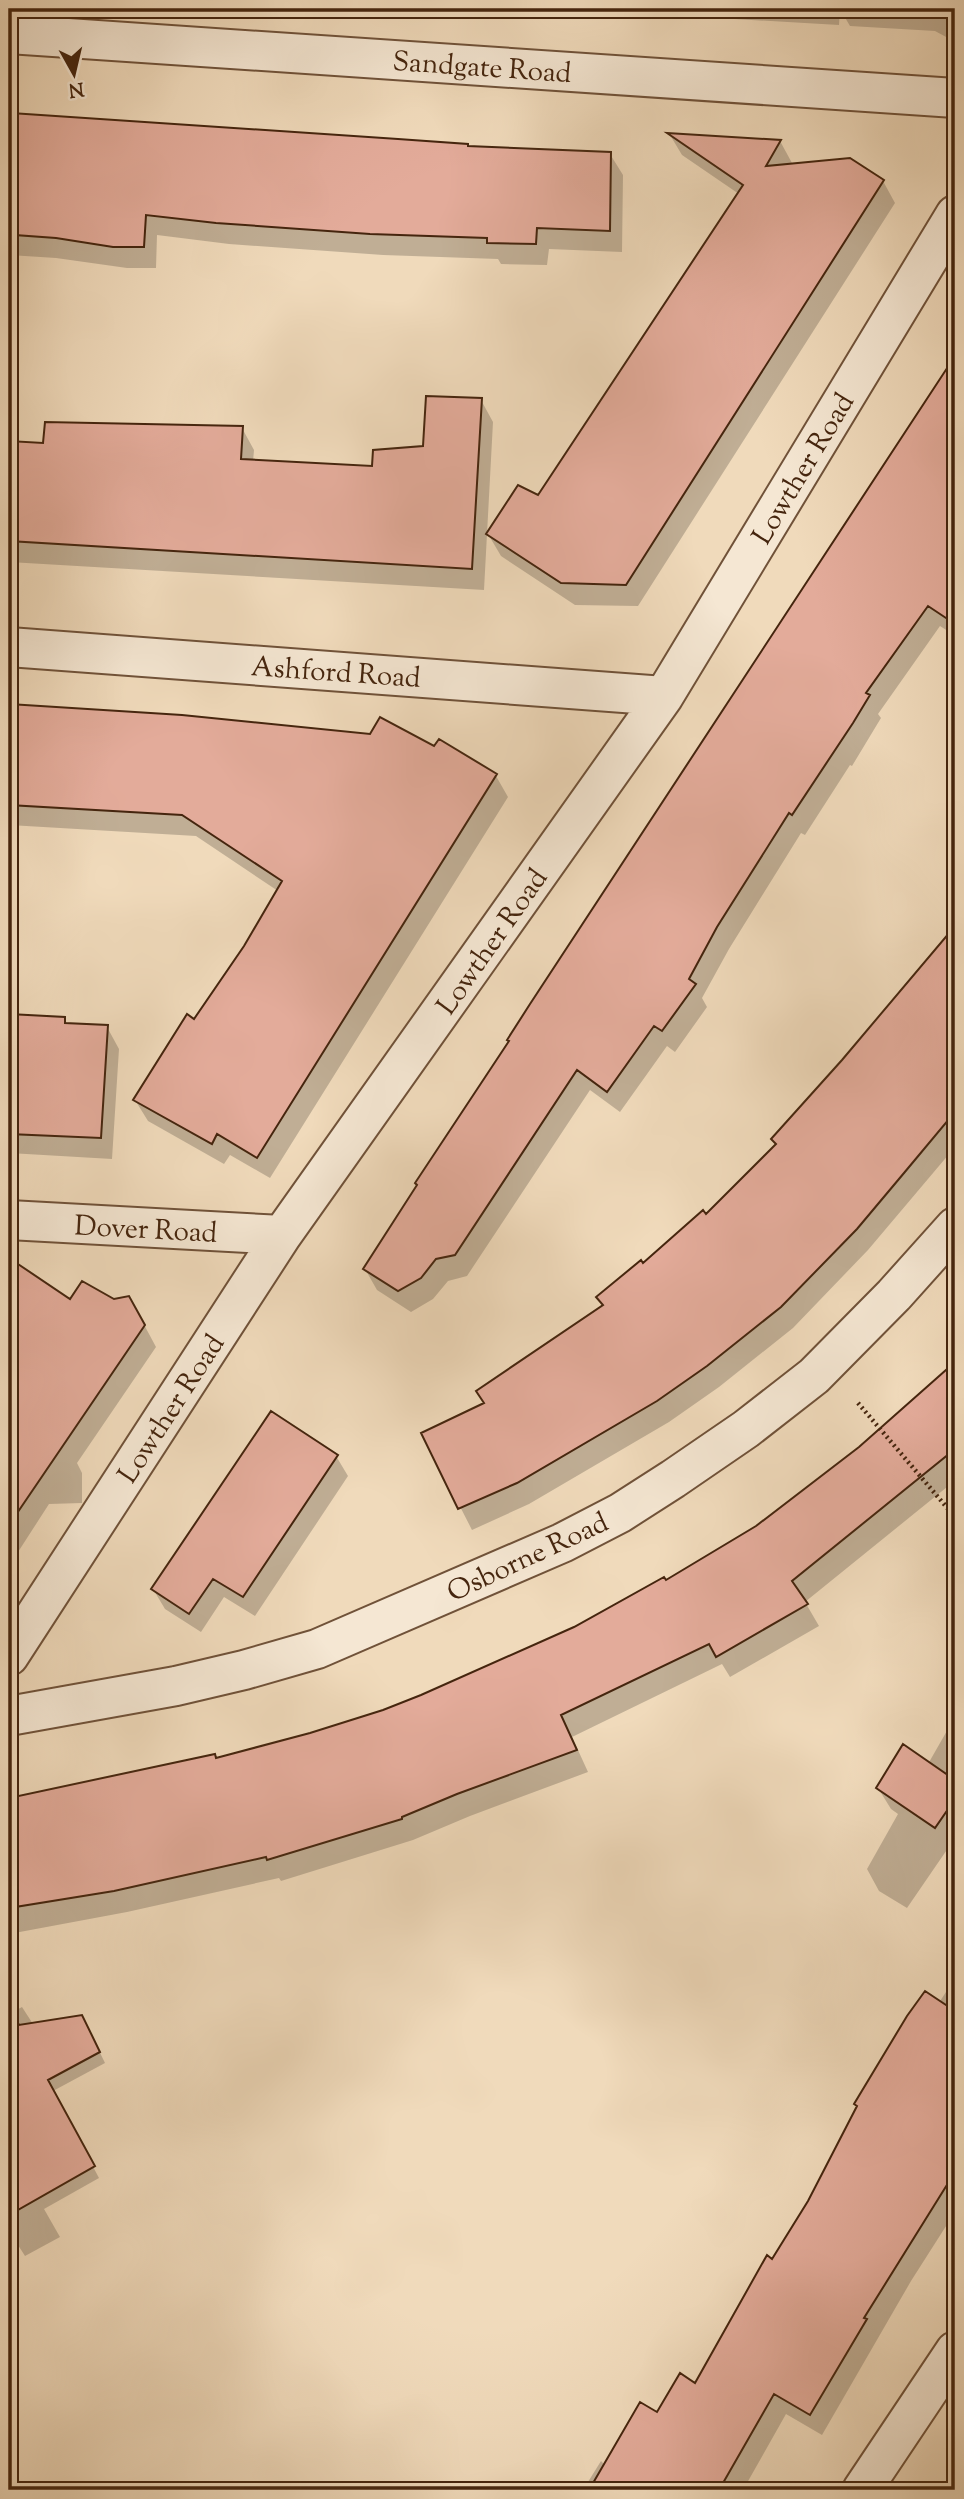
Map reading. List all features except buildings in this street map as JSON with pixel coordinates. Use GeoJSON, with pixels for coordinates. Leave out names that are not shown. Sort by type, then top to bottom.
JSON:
{"type":"FeatureCollection","features":[{"type":"Feature","properties":{"kind":"street","name":"Sandgate Road"},"geometry":{"type":"LineString","coordinates":[[9,34],[955,98]]}},
{"type":"Feature","properties":{"kind":"street","name":"Lowther Road"},"geometry":{"type":"LineString","coordinates":[[9,1656],[282,1235],[664,696],[955,215]]}},
{"type":"Feature","properties":{"kind":"street","name":"Ashford Road"},"geometry":{"type":"LineString","coordinates":[[9,646],[664,696]]}},
{"type":"Feature","properties":{"kind":"street","name":"Dover Road"},"geometry":{"type":"LineString","coordinates":[[9,1220],[282,1235]]}},
{"type":"Feature","properties":{"kind":"street","name":"Osborne Road"},"geometry":{"type":"LineString","coordinates":[[10,1709],[176,1686],[317,1649],[562,1543],[620,1513],[746,1429],[824,1366],[894,1295],[955,1227]]}},
{"type":"Feature","properties":{"kind":"street"},"geometry":{"type":"LineString","coordinates":[[862,2490],[955,2351]]}},
{"type":"Feature","properties":{"kind":"path"},"geometry":{"type":"LineString","coordinates":[[824,1366],[955,1517]]}}]}
